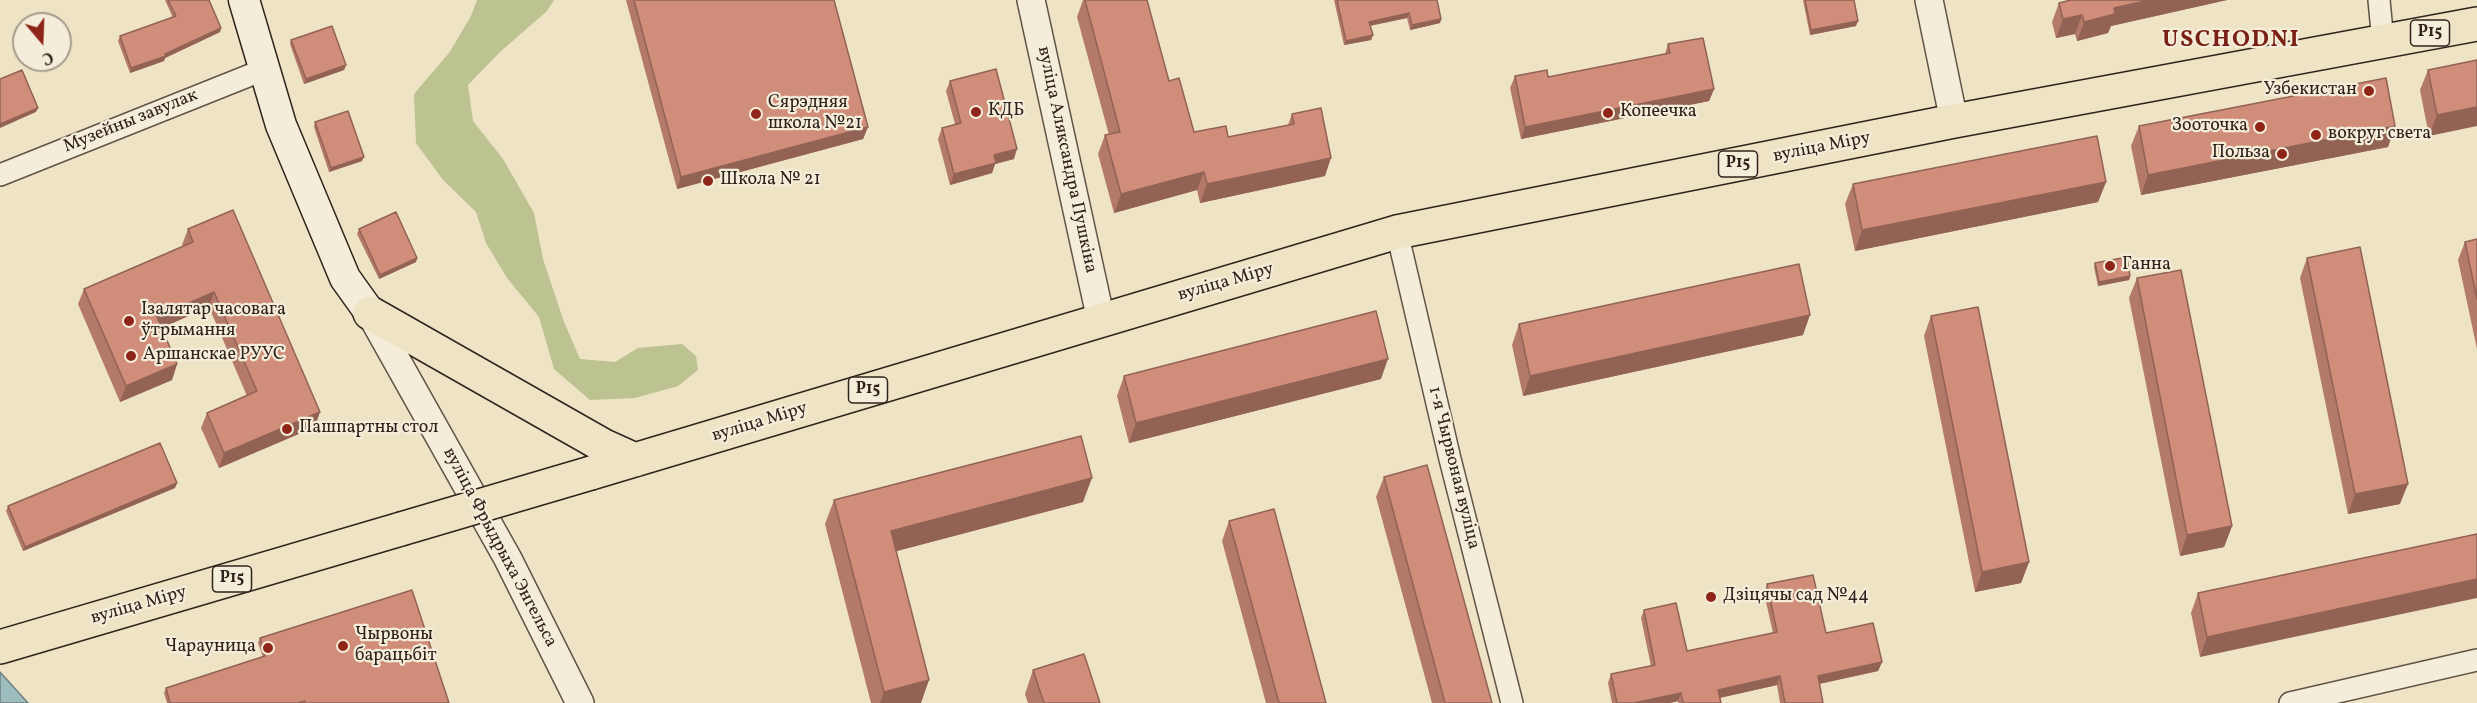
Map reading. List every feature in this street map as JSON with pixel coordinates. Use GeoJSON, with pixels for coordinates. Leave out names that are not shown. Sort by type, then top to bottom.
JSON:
{"type":"FeatureCollection","features":[{"type":"Feature","properties":{"kind":"main road","name":"вуліца Фрыдрыха Энгельса"},"geometry":{"type":"LineString","coordinates":[[244,0],[281,125],[345,278],[370,313]]}},
{"type":"Feature","properties":{"kind":"main road","name":"вуліца Міру"},"geometry":{"type":"LineString","coordinates":[[0,647],[1397,232],[1954,121],[2477,24]]}},
{"type":"Feature","properties":{"kind":"main road"},"geometry":{"type":"LineString","coordinates":[[370,313],[604,446],[635,460]]}},
{"type":"Feature","properties":{"kind":"street","name":"вуліца Аляксандра Пушкіна"},"geometry":{"type":"LineString","coordinates":[[1032,0],[1101,320]]}},
{"type":"Feature","properties":{"kind":"street"},"geometry":{"type":"LineString","coordinates":[[1929,0],[1954,121]]}},
{"type":"Feature","properties":{"kind":"street"},"geometry":{"type":"LineString","coordinates":[[2379,0],[2383,42]]}},
{"type":"Feature","properties":{"kind":"street","name":"Музейны завулак"},"geometry":{"type":"LineString","coordinates":[[0,175],[263,70]]}},
{"type":"Feature","properties":{"kind":"street","name":"1-я Чырвоная вуліца"},"geometry":{"type":"LineString","coordinates":[[1397,232],[1450,459],[1512,703]]}},
{"type":"Feature","properties":{"kind":"street","name":"вуліца Фрыдрыха Энгельса"},"geometry":{"type":"LineString","coordinates":[[370,313],[508,559],[580,703]]}},
{"type":"Feature","properties":{"kind":"street"},"geometry":{"type":"LineString","coordinates":[[2290,703],[2477,660]]}},
{"type":"Feature","properties":{"kind":"green space"},"geometry":{"type":"Polygon","coordinates":[[[477,0],[554,0],[547,11],[500,52],[468,85],[473,121],[503,159],[534,213],[543,259],[564,322],[580,359],[615,362],[638,348],[682,344],[696,356],[698,370],[678,386],[635,398],[590,400],[554,369],[539,317],[507,278],[486,243],[476,212],[443,180],[416,143],[414,94],[449,53],[471,16],[477,0]]]}},
{"type":"Feature","properties":{"kind":"water"},"geometry":{"type":"Polygon","coordinates":[[[0,672],[28,703],[0,703],[0,672]]]}},
{"type":"Feature","properties":{"kind":"building"},"geometry":{"type":"Polygon","coordinates":[[[168,0],[209,0],[221,28],[165,54],[166,56],[131,68],[120,36],[176,16],[168,0]]]}},
{"type":"Feature","properties":{"kind":"building","name":"Сярэдняя школа №21"},"geometry":{"type":"Polygon","coordinates":[[[634,0],[834,0],[868,127],[681,177],[634,0]]]}},
{"type":"Feature","properties":{"kind":"building"},"geometry":{"type":"Polygon","coordinates":[[[1085,0],[1147,0],[1169,81],[1179,78],[1194,132],[1226,126],[1228,137],[1294,124],[1292,114],[1321,108],[1331,158],[1207,184],[1204,172],[1121,194],[1105,135],[1120,132],[1085,0]]]}},
{"type":"Feature","properties":{"kind":"building"},"geometry":{"type":"Polygon","coordinates":[[[1337,0],[1437,0],[1441,19],[1412,25],[1409,13],[1369,22],[1373,35],[1346,41],[1337,0]]]}},
{"type":"Feature","properties":{"kind":"building"},"geometry":{"type":"Polygon","coordinates":[[[1805,0],[1854,0],[1858,21],[1811,30],[1805,0]]]}},
{"type":"Feature","properties":{"kind":"building"},"geometry":{"type":"Polygon","coordinates":[[[2071,0],[2149,0],[2114,8],[2115,14],[2084,22],[2082,15],[2063,19],[2059,3],[2071,0]]]}},
{"type":"Feature","properties":{"kind":"building"},"geometry":{"type":"Polygon","coordinates":[[[332,26],[346,65],[306,79],[291,40],[332,26]]]}},
{"type":"Feature","properties":{"kind":"building"},"geometry":{"type":"Polygon","coordinates":[[[1703,38],[1714,89],[1525,127],[1515,76],[1547,70],[1548,77],[1670,53],[1668,44],[1703,38]]]}},
{"type":"Feature","properties":{"kind":"building"},"geometry":{"type":"Polygon","coordinates":[[[2477,60],[2477,107],[2437,115],[2428,70],[2477,60]]]}},
{"type":"Feature","properties":{"kind":"building","name":"КДБ"},"geometry":{"type":"Polygon","coordinates":[[[996,69],[1017,149],[994,155],[996,163],[954,174],[942,128],[961,123],[950,81],[996,69]]]}},
{"type":"Feature","properties":{"kind":"building"},"geometry":{"type":"Polygon","coordinates":[[[23,72],[38,108],[0,124],[0,79],[23,72]]]}},
{"type":"Feature","properties":{"kind":"building"},"geometry":{"type":"Polygon","coordinates":[[[2386,78],[2395,126],[2148,175],[2139,126],[2386,78]]]}},
{"type":"Feature","properties":{"kind":"building"},"geometry":{"type":"Polygon","coordinates":[[[348,111],[364,157],[331,168],[315,122],[348,111]]]}},
{"type":"Feature","properties":{"kind":"building"},"geometry":{"type":"Polygon","coordinates":[[[2097,136],[2106,182],[1862,230],[1853,184],[2097,136]]]}},
{"type":"Feature","properties":{"kind":"building","name":"Аршанскае РУУС"},"geometry":{"type":"Polygon","coordinates":[[[233,210],[320,412],[224,453],[207,413],[257,391],[214,292],[157,317],[177,364],[126,386],[84,289],[193,242],[188,229],[233,210]]]}},
{"type":"Feature","properties":{"kind":"building"},"geometry":{"type":"Polygon","coordinates":[[[396,212],[417,258],[380,275],[359,229],[396,212]]]}},
{"type":"Feature","properties":{"kind":"building"},"geometry":{"type":"Polygon","coordinates":[[[2477,239],[2477,299],[2465,242],[2477,239]]]}},
{"type":"Feature","properties":{"kind":"building"},"geometry":{"type":"Polygon","coordinates":[[[2360,247],[2408,484],[2355,494],[2307,258],[2360,247]]]}},
{"type":"Feature","properties":{"kind":"building"},"geometry":{"type":"Polygon","coordinates":[[[2127,257],[2130,276],[2099,282],[2095,263],[2127,257]]]}},
{"type":"Feature","properties":{"kind":"building"},"geometry":{"type":"Polygon","coordinates":[[[1799,264],[1810,315],[1530,376],[1519,324],[1799,264]]]}},
{"type":"Feature","properties":{"kind":"building"},"geometry":{"type":"Polygon","coordinates":[[[2181,270],[2232,526],[2187,535],[2137,278],[2181,270]]]}},
{"type":"Feature","properties":{"kind":"building"},"geometry":{"type":"Polygon","coordinates":[[[1978,307],[2029,562],[1982,572],[1931,316],[1978,307]]]}},
{"type":"Feature","properties":{"kind":"building"},"geometry":{"type":"Polygon","coordinates":[[[1376,311],[1388,359],[1136,423],[1124,376],[1376,311]]]}},
{"type":"Feature","properties":{"kind":"building"},"geometry":{"type":"Polygon","coordinates":[[[1081,436],[1092,478],[891,531],[929,680],[884,692],[834,500],[1081,436]]]}},
{"type":"Feature","properties":{"kind":"building"},"geometry":{"type":"Polygon","coordinates":[[[160,443],[177,483],[25,547],[8,506],[160,443]]]}},
{"type":"Feature","properties":{"kind":"building"},"geometry":{"type":"Polygon","coordinates":[[[1427,465],[1492,703],[1445,703],[1384,477],[1427,465]]]}},
{"type":"Feature","properties":{"kind":"building"},"geometry":{"type":"Polygon","coordinates":[[[1274,509],[1326,703],[1279,703],[1229,521],[1274,509]]]}},
{"type":"Feature","properties":{"kind":"building"},"geometry":{"type":"Polygon","coordinates":[[[2477,534],[2477,579],[2207,637],[2198,593],[2477,534]]]}},
{"type":"Feature","properties":{"kind":"building"},"geometry":{"type":"Polygon","coordinates":[[[1813,575],[1826,633],[1873,623],[1882,662],[1818,676],[1823,703],[1785,703],[1780,676],[1718,690],[1721,703],[1683,703],[1681,693],[1634,703],[1617,703],[1611,674],[1655,665],[1644,610],[1676,603],[1687,651],[1777,632],[1767,584],[1813,575]]]}},
{"type":"Feature","properties":{"kind":"building","name":"Чырвоны барацьбіт"},"geometry":{"type":"Polygon","coordinates":[[[412,590],[449,703],[305,703],[305,701],[297,703],[170,703],[166,688],[265,656],[260,638],[412,590]]]}},
{"type":"Feature","properties":{"kind":"building"},"geometry":{"type":"Polygon","coordinates":[[[1084,654],[1100,703],[1044,703],[1033,670],[1084,654]]]}},
{"type":"Feature","properties":{"kind":"place","name":"Узбекистан"},"geometry":{"type":"Point","coordinates":[2369,91]}},
{"type":"Feature","properties":{"kind":"place","name":"КДБ"},"geometry":{"type":"Point","coordinates":[976,112]}},
{"type":"Feature","properties":{"kind":"place","name":"Копеечка"},"geometry":{"type":"Point","coordinates":[1608,113]}},
{"type":"Feature","properties":{"kind":"place","name":"Сярэдняя школа №21"},"geometry":{"type":"Point","coordinates":[756,114]}},
{"type":"Feature","properties":{"kind":"place","name":"Зооточка"},"geometry":{"type":"Point","coordinates":[2260,127]}},
{"type":"Feature","properties":{"kind":"place","name":"вокруг света"},"geometry":{"type":"Point","coordinates":[2316,135]}},
{"type":"Feature","properties":{"kind":"place","name":"Польза"},"geometry":{"type":"Point","coordinates":[2282,154]}},
{"type":"Feature","properties":{"kind":"place","name":"Школа № 21"},"geometry":{"type":"Point","coordinates":[708,181]}},
{"type":"Feature","properties":{"kind":"place","name":"Ганна"},"geometry":{"type":"Point","coordinates":[2110,266]}},
{"type":"Feature","properties":{"kind":"place","name":"Ізалятар часовага ўтрымання"},"geometry":{"type":"Point","coordinates":[129,321]}},
{"type":"Feature","properties":{"kind":"place","name":"Аршанскае РУУС"},"geometry":{"type":"Point","coordinates":[131,356]}},
{"type":"Feature","properties":{"kind":"place","name":"Пашпартны стол"},"geometry":{"type":"Point","coordinates":[287,429]}},
{"type":"Feature","properties":{"kind":"place","name":"Дзіцячы сад №44"},"geometry":{"type":"Point","coordinates":[1711,597]}},
{"type":"Feature","properties":{"kind":"place","name":"Чырвоны барацьбіт"},"geometry":{"type":"Point","coordinates":[343,646]}},
{"type":"Feature","properties":{"kind":"place","name":"Чарауница"},"geometry":{"type":"Point","coordinates":[268,648]}},
{"type":"Feature","properties":{"kind":"district","name":"USCHODNI"},"geometry":{"type":"Point","coordinates":[2231,42]}}]}
